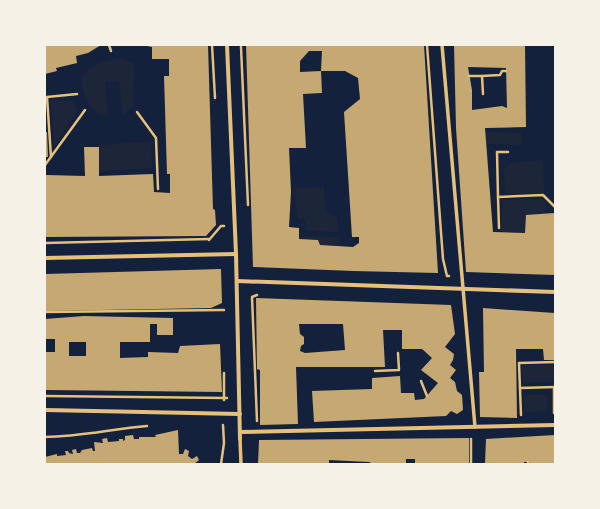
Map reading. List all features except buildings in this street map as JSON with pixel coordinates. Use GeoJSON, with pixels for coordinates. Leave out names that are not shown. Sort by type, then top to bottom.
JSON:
{"type":"FeatureCollection","features":[{"type":"Feature","properties":{"kind":"street"},"geometry":{"type":"LineString","coordinates":[[227,45],[237,281],[241,464]]}},
{"type":"Feature","properties":{"kind":"street"},"geometry":{"type":"LineString","coordinates":[[442,45],[475,426]]}},
{"type":"Feature","properties":{"kind":"street"},"geometry":{"type":"LineString","coordinates":[[45,258],[236,254]]}},
{"type":"Feature","properties":{"kind":"street"},"geometry":{"type":"LineString","coordinates":[[237,281],[555,292]]}},
{"type":"Feature","properties":{"kind":"street"},"geometry":{"type":"LineString","coordinates":[[45,410],[240,414]]}},
{"type":"Feature","properties":{"kind":"street"},"geometry":{"type":"LineString","coordinates":[[240,432],[555,425]]}},
{"type":"Feature","properties":{"kind":"path"},"geometry":{"type":"LineString","coordinates":[[109,45],[111,51]]}},
{"type":"Feature","properties":{"kind":"path"},"geometry":{"type":"LineString","coordinates":[[241,45],[248,212]]}},
{"type":"Feature","properties":{"kind":"path"},"geometry":{"type":"LineString","coordinates":[[427,45],[426,52],[436,152],[443,260]]}},
{"type":"Feature","properties":{"kind":"path"},"geometry":{"type":"LineString","coordinates":[[469,76],[500,75],[502,71],[506,71]]}},
{"type":"Feature","properties":{"kind":"path"},"geometry":{"type":"LineString","coordinates":[[482,76],[484,94]]}},
{"type":"Feature","properties":{"kind":"path"},"geometry":{"type":"LineString","coordinates":[[51,157],[47,97],[77,94]]}},
{"type":"Feature","properties":{"kind":"path"},"geometry":{"type":"LineString","coordinates":[[45,165],[85,110]]}},
{"type":"Feature","properties":{"kind":"path"},"geometry":{"type":"LineString","coordinates":[[137,112],[156,138],[158,189]]}},
{"type":"Feature","properties":{"kind":"path"},"geometry":{"type":"LineString","coordinates":[[499,228],[497,152],[508,152]]}},
{"type":"Feature","properties":{"kind":"path"},"geometry":{"type":"LineString","coordinates":[[498,197],[543,195],[554,206]]}},
{"type":"Feature","properties":{"kind":"path"},"geometry":{"type":"LineString","coordinates":[[554,200],[554,206]]}},
{"type":"Feature","properties":{"kind":"path"},"geometry":{"type":"LineString","coordinates":[[45,243],[208,239],[221,226]]}},
{"type":"Feature","properties":{"kind":"path"},"geometry":{"type":"LineString","coordinates":[[257,432],[252,297],[263,295]]}},
{"type":"Feature","properties":{"kind":"path"},"geometry":{"type":"LineString","coordinates":[[45,312],[224,310]]}},
{"type":"Feature","properties":{"kind":"path"},"geometry":{"type":"LineString","coordinates":[[375,371],[398,370],[398,353]]}},
{"type":"Feature","properties":{"kind":"path"},"geometry":{"type":"LineString","coordinates":[[521,419],[519,362],[555,362]]}},
{"type":"Feature","properties":{"kind":"path"},"geometry":{"type":"LineString","coordinates":[[421,381],[427,396]]}},
{"type":"Feature","properties":{"kind":"path"},"geometry":{"type":"LineString","coordinates":[[520,388],[554,388],[554,418]]}},
{"type":"Feature","properties":{"kind":"path"},"geometry":{"type":"LineString","coordinates":[[45,396],[224,398]]}},
{"type":"Feature","properties":{"kind":"path"},"geometry":{"type":"LineString","coordinates":[[45,437],[73,437],[113,429],[153,426]]}},
{"type":"Feature","properties":{"kind":"path"},"geometry":{"type":"LineString","coordinates":[[216,427],[223,427],[224,443],[221,464]]}},
{"type":"Feature","properties":{"kind":"path"},"geometry":{"type":"LineString","coordinates":[[470,435],[471,464]]}},
{"type":"Feature","properties":{"kind":"shaded area"},"geometry":{"type":"Polygon","coordinates":[[[120,58],[132,63],[134,67],[133,104],[123,116],[119,81],[105,82],[108,117],[91,107],[83,90],[81,77],[94,66],[109,60],[120,58]]]}},
{"type":"Feature","properties":{"kind":"shaded area"},"geometry":{"type":"Polygon","coordinates":[[[51,100],[73,101],[77,111],[54,147],[51,100]]]}},
{"type":"Feature","properties":{"kind":"shaded area"},"geometry":{"type":"Polygon","coordinates":[[[485,132],[522,133],[522,145],[486,144],[485,132]]]}},
{"type":"Feature","properties":{"kind":"shaded area"},"geometry":{"type":"Polygon","coordinates":[[[151,141],[152,168],[99,171],[99,145],[151,141]]]}},
{"type":"Feature","properties":{"kind":"shaded area"},"geometry":{"type":"Polygon","coordinates":[[[543,160],[544,193],[505,194],[504,168],[511,163],[543,160]]]}},
{"type":"Feature","properties":{"kind":"shaded area"},"geometry":{"type":"Polygon","coordinates":[[[324,187],[325,210],[337,218],[339,232],[307,231],[306,219],[298,219],[293,188],[324,187]]]}},
{"type":"Feature","properties":{"kind":"shaded area"},"geometry":{"type":"Polygon","coordinates":[[[542,199],[545,201],[546,214],[526,215],[525,233],[501,232],[503,200],[542,199]]]}},
{"type":"Feature","properties":{"kind":"shaded area"},"geometry":{"type":"Polygon","coordinates":[[[299,236],[339,237],[340,246],[320,245],[318,240],[299,239],[299,236]]]}},
{"type":"Feature","properties":{"kind":"shaded area"},"geometry":{"type":"Polygon","coordinates":[[[522,365],[555,365],[555,382],[522,382],[522,365]]]}},
{"type":"Feature","properties":{"kind":"shaded area"},"geometry":{"type":"Polygon","coordinates":[[[524,395],[547,395],[547,411],[524,412],[524,395]]]}}]}
